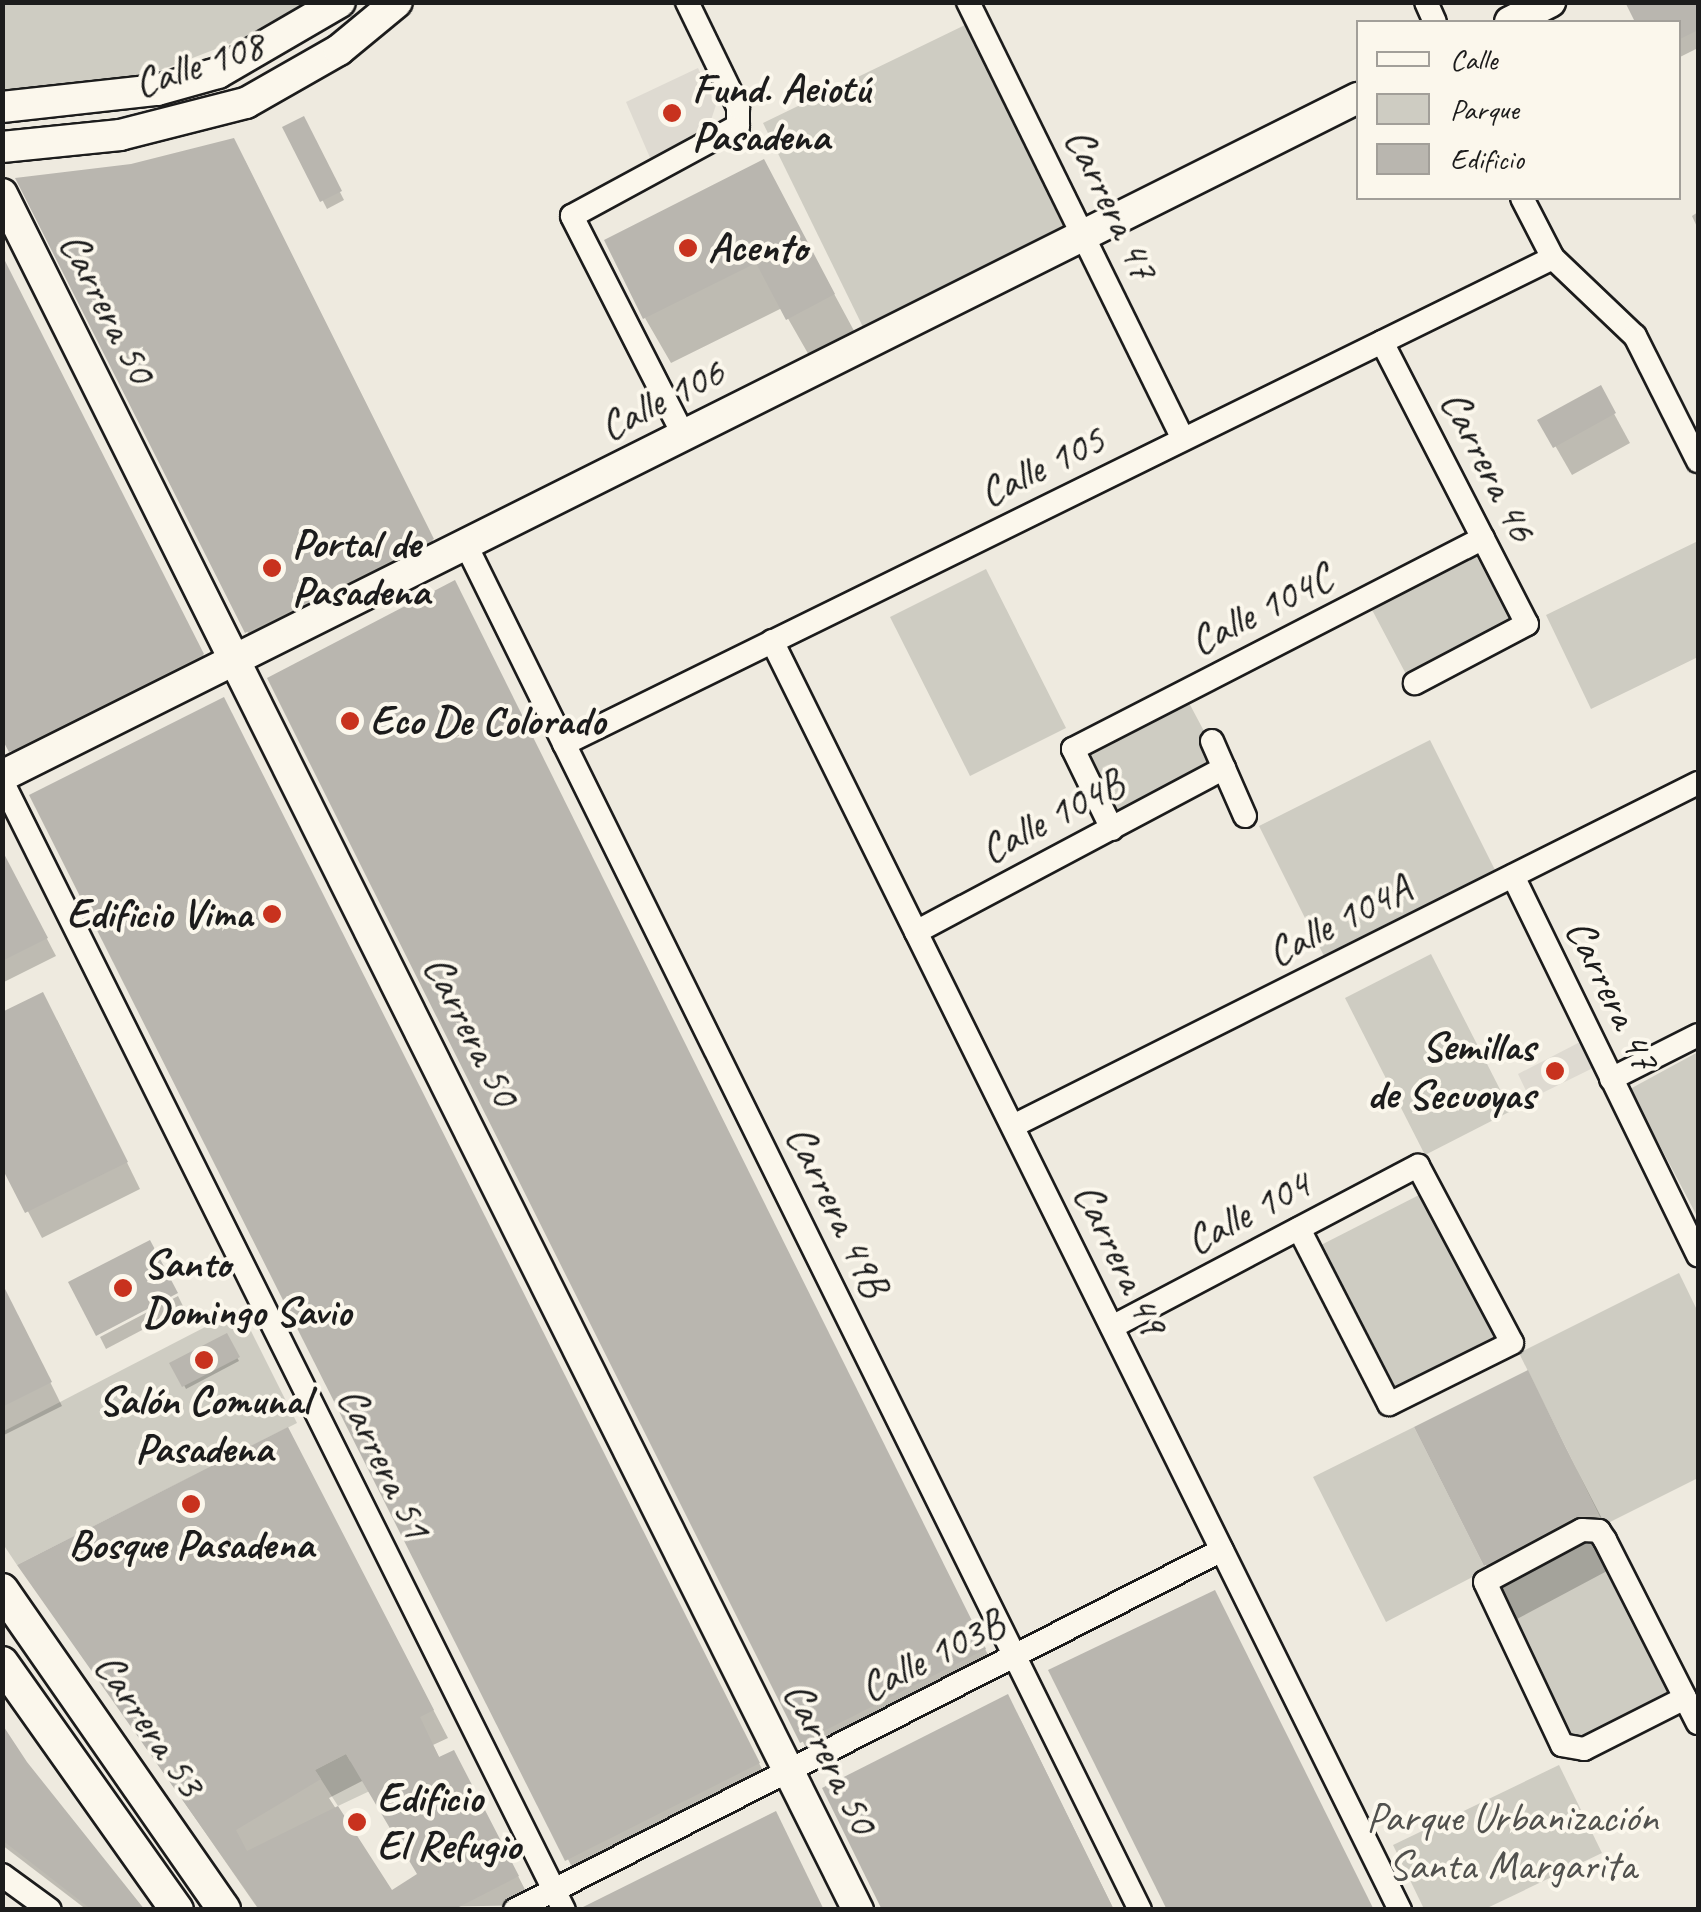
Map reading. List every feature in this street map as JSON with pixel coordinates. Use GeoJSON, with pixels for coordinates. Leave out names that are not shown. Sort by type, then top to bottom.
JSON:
{"type":"FeatureCollection","features":[{"type":"Feature","properties":{"kind":"main road","name":"Carrera 53"},"geometry":{"type":"LineString","coordinates":[[2,1590],[224,1910]]}},
{"type":"Feature","properties":{"kind":"main road","name":"Carrera 53"},"geometry":{"type":"LineString","coordinates":[[2,1663],[178,1910]]}},
{"type":"Feature","properties":{"kind":"street","name":"Calle 108"},"geometry":{"type":"LineString","coordinates":[[2,108],[158,90],[218,73],[340,2]]}},
{"type":"Feature","properties":{"kind":"street","name":"Calle 108"},"geometry":{"type":"LineString","coordinates":[[2,146],[120,135],[246,103],[339,50],[397,2]]}},
{"type":"Feature","properties":{"kind":"street"},"geometry":{"type":"LineString","coordinates":[[684,436],[572,216],[738,126],[738,107],[687,2]]}},
{"type":"Feature","properties":{"kind":"street","name":"Carrera 47"},"geometry":{"type":"LineString","coordinates":[[968,2],[1183,440]]}},
{"type":"Feature","properties":{"kind":"street"},"geometry":{"type":"LineString","coordinates":[[1514,20],[1550,2]]}},
{"type":"Feature","properties":{"kind":"street","name":"Calle 106"},"geometry":{"type":"LineString","coordinates":[[2,778],[1356,99]]}},
{"type":"Feature","properties":{"kind":"street","name":"Carrera 50"},"geometry":{"type":"LineString","coordinates":[[2,194],[858,1910]]}},
{"type":"Feature","properties":{"kind":"street"},"geometry":{"type":"LineString","coordinates":[[1523,200],[1553,258],[1635,336],[1698,461]]}},
{"type":"Feature","properties":{"kind":"street","name":"Calle 105"},"geometry":{"type":"LineString","coordinates":[[564,744],[1553,258]]}},
{"type":"Feature","properties":{"kind":"street","name":"Carrera 46"},"geometry":{"type":"LineString","coordinates":[[1382,342],[1528,624],[1414,684]]}},
{"type":"Feature","properties":{"kind":"street","name":"Calle 104C"},"geometry":{"type":"LineString","coordinates":[[1112,828],[1073,749],[1483,538]]}},
{"type":"Feature","properties":{"kind":"street","name":"Carrera 49B"},"geometry":{"type":"LineString","coordinates":[[466,546],[1140,1910]]}},
{"type":"Feature","properties":{"kind":"street","name":"Carrera 49"},"geometry":{"type":"LineString","coordinates":[[772,641],[1400,1910]]}},
{"type":"Feature","properties":{"kind":"street"},"geometry":{"type":"LineString","coordinates":[[1212,742],[1246,816]]}},
{"type":"Feature","properties":{"kind":"street","name":"Calle 104B"},"geometry":{"type":"LineString","coordinates":[[916,932],[1224,768]]}},
{"type":"Feature","properties":{"kind":"street","name":"Carrera 51"},"geometry":{"type":"LineString","coordinates":[[2,778],[559,1900]]}},
{"type":"Feature","properties":{"kind":"street","name":"Calle 104A"},"geometry":{"type":"LineString","coordinates":[[1013,1126],[1698,783]]}},
{"type":"Feature","properties":{"kind":"street","name":"Carrera 47"},"geometry":{"type":"LineString","coordinates":[[1513,876],[1698,1255]]}},
{"type":"Feature","properties":{"kind":"street"},"geometry":{"type":"LineString","coordinates":[[1611,1079],[1698,1035]]}},
{"type":"Feature","properties":{"kind":"street","name":"Calle 104"},"geometry":{"type":"LineString","coordinates":[[1112,1327],[1298,1229],[1418,1166],[1512,1342],[1389,1404],[1298,1229]]}},
{"type":"Feature","properties":{"kind":"street"},"geometry":{"type":"LineString","coordinates":[[1686,1698],[1584,1749],[1562,1745],[1485,1582],[1590,1528],[1605,1540],[1686,1698],[1698,1724]]}},
{"type":"Feature","properties":{"kind":"street","name":"Calle 103B"},"geometry":{"type":"LineString","coordinates":[[515,1910],[559,1900],[788,1771],[1222,1550]]}},
{"type":"Feature","properties":{"kind":"street"},"geometry":{"type":"LineString","coordinates":[[2,1875],[50,1910]]}},
{"type":"Feature","properties":{"kind":"shaded area","name":"Fund. Aeiotú Pasadena"},"geometry":{"type":"Polygon","coordinates":[[[698,68],[716,105],[706,135],[651,160],[626,102],[698,68]]]}},
{"type":"Feature","properties":{"kind":"shaded area","name":"Semillas de Secuoyas"},"geometry":{"type":"Polygon","coordinates":[[[1580,1042],[1593,1068],[1530,1099],[1518,1074],[1580,1042]]]}},
{"type":"Feature","properties":{"kind":"green space"},"geometry":{"type":"Polygon","coordinates":[[[2,3],[304,3],[263,31],[132,81],[3,94],[2,3]]]}},
{"type":"Feature","properties":{"kind":"green space"},"geometry":{"type":"Polygon","coordinates":[[[965,25],[1065,229],[863,327],[763,123],[965,25]]]}},
{"type":"Feature","properties":{"kind":"green space"},"geometry":{"type":"Polygon","coordinates":[[[1698,541],[1698,657],[1591,709],[1546,615],[1698,541]]]}},
{"type":"Feature","properties":{"kind":"green space"},"geometry":{"type":"Polygon","coordinates":[[[1473,550],[1511,620],[1407,676],[1370,606],[1473,550]]]}},
{"type":"Feature","properties":{"kind":"green space"},"geometry":{"type":"Polygon","coordinates":[[[986,569],[1066,728],[970,776],[890,617],[986,569]]]}},
{"type":"Feature","properties":{"kind":"green space"},"geometry":{"type":"Polygon","coordinates":[[[1188,701],[1223,767],[1119,822],[1084,756],[1188,701]]]}},
{"type":"Feature","properties":{"kind":"green space"},"geometry":{"type":"Polygon","coordinates":[[[1430,740],[1497,874],[1326,960],[1259,826],[1430,740]]]}},
{"type":"Feature","properties":{"kind":"green space"},"geometry":{"type":"Polygon","coordinates":[[[1431,954],[1511,1111],[1425,1155],[1345,998],[1431,954]]]}},
{"type":"Feature","properties":{"kind":"green space"},"geometry":{"type":"Polygon","coordinates":[[[1698,1052],[1698,1218],[1630,1089],[1698,1052]]]}},
{"type":"Feature","properties":{"kind":"green space"},"geometry":{"type":"Polygon","coordinates":[[[1421,1194],[1494,1338],[1394,1389],[1321,1245],[1421,1194]]]}},
{"type":"Feature","properties":{"kind":"green space"},"geometry":{"type":"Polygon","coordinates":[[[1679,1273],[1698,1312],[1698,1478],[1604,1525],[1519,1353],[1679,1273]]]}},
{"type":"Feature","properties":{"kind":"green space"},"geometry":{"type":"Polygon","coordinates":[[[240,1309],[297,1423],[17,1565],[3,1544],[2,1432],[240,1309]]]}},
{"type":"Feature","properties":{"kind":"green space"},"geometry":{"type":"Polygon","coordinates":[[[1414,1427],[1486,1570],[1386,1622],[1313,1477],[1414,1427]]]}},
{"type":"Feature","properties":{"kind":"green space"},"geometry":{"type":"Polygon","coordinates":[[[1594,1539],[1673,1695],[1577,1744],[1498,1588],[1594,1539]]]}},
{"type":"Feature","properties":{"kind":"green space"},"geometry":{"type":"Polygon","coordinates":[[[346,1754],[350,1761],[393,1780],[338,1806],[315,1770],[346,1754]]]}},
{"type":"Feature","properties":{"kind":"green space","name":"Parque Urbanización Santa Margarita"},"geometry":{"type":"Polygon","coordinates":[[[1559,1765],[1602,1853],[1485,1909],[1424,1909],[1393,1845],[1559,1765]]]}},
{"type":"Feature","properties":{"kind":"building"},"geometry":{"type":"Polygon","coordinates":[[[1625,2],[1698,2],[1698,30],[1681,38],[1681,20],[1634,20],[1625,2]]]}},
{"type":"Feature","properties":{"kind":"building"},"geometry":{"type":"Polygon","coordinates":[[[304,116],[342,191],[320,202],[282,127],[304,116]]]}},
{"type":"Feature","properties":{"kind":"building"},"geometry":{"type":"Polygon","coordinates":[[[234,138],[434,539],[245,633],[15,178],[131,164],[234,138]]]}},
{"type":"Feature","properties":{"kind":"building","name":"Acento"},"geometry":{"type":"Polygon","coordinates":[[[764,159],[835,294],[786,320],[756,263],[643,319],[604,240],[764,159]]]}},
{"type":"Feature","properties":{"kind":"building"},"geometry":{"type":"Polygon","coordinates":[[[2,255],[204,654],[9,752],[2,739],[2,255]]]}},
{"type":"Feature","properties":{"kind":"building"},"geometry":{"type":"Polygon","coordinates":[[[1601,385],[1616,413],[1553,448],[1537,420],[1601,385]]]}},
{"type":"Feature","properties":{"kind":"building"},"geometry":{"type":"Polygon","coordinates":[[[455,580],[986,1649],[800,1743],[267,678],[455,580]]]}},
{"type":"Feature","properties":{"kind":"building"},"geometry":{"type":"Polygon","coordinates":[[[224,697],[760,1763],[565,1861],[29,795],[224,697]]]}},
{"type":"Feature","properties":{"kind":"building"},"geometry":{"type":"Polygon","coordinates":[[[2,850],[48,938],[2,961],[2,850]]]}},
{"type":"Feature","properties":{"kind":"building"},"geometry":{"type":"Polygon","coordinates":[[[43,992],[128,1162],[25,1213],[2,1168],[2,1012],[43,992]]]}},
{"type":"Feature","properties":{"kind":"building","name":"Santo Domingo Savio"},"geometry":{"type":"Polygon","coordinates":[[[150,1240],[178,1293],[96,1336],[68,1282],[150,1240]]]}},
{"type":"Feature","properties":{"kind":"building"},"geometry":{"type":"Polygon","coordinates":[[[2,1283],[52,1382],[2,1407],[2,1283]]]}},
{"type":"Feature","properties":{"kind":"building","name":"Salón Comunal Pasadena"},"geometry":{"type":"Polygon","coordinates":[[[227,1333],[240,1357],[182,1387],[169,1363],[227,1333]]]}},
{"type":"Feature","properties":{"kind":"building"},"geometry":{"type":"Polygon","coordinates":[[[1528,1370],[1598,1514],[1575,1517],[1484,1566],[1414,1427],[1528,1370]]]}},
{"type":"Feature","properties":{"kind":"building"},"geometry":{"type":"Polygon","coordinates":[[[288,1427],[434,1710],[420,1717],[439,1757],[454,1750],[519,1876],[453,1910],[260,1910],[17,1565],[288,1427]],[[346,1754],[315,1770],[321,1779],[236,1830],[247,1851],[338,1806],[392,1890],[417,1874],[346,1754]]]}},
{"type":"Feature","properties":{"kind":"building"},"geometry":{"type":"Polygon","coordinates":[[[1215,1590],[1374,1910],[1167,1910],[1048,1670],[1215,1590]]]}},
{"type":"Feature","properties":{"kind":"building"},"geometry":{"type":"Polygon","coordinates":[[[1008,1694],[1114,1910],[882,1910],[822,1788],[1008,1694]]]}},
{"type":"Feature","properties":{"kind":"building"},"geometry":{"type":"Polygon","coordinates":[[[2,1724],[27,1762],[145,1910],[92,1910],[2,1840],[2,1724]]]}},
{"type":"Feature","properties":{"kind":"building"},"geometry":{"type":"Polygon","coordinates":[[[776,1811],[824,1910],[579,1910],[579,1909],[776,1811]]]}},
{"type":"Feature","properties":{"kind":"place","name":"Fund. Aeiotú Pasadena"},"geometry":{"type":"Point","coordinates":[672,113]}},
{"type":"Feature","properties":{"kind":"place","name":"Acento"},"geometry":{"type":"Point","coordinates":[688,248]}},
{"type":"Feature","properties":{"kind":"place","name":"Portal de Pasadena"},"geometry":{"type":"Point","coordinates":[272,568]}},
{"type":"Feature","properties":{"kind":"place","name":"Eco De Colorado"},"geometry":{"type":"Point","coordinates":[350,721]}},
{"type":"Feature","properties":{"kind":"place","name":"Edificio Vima"},"geometry":{"type":"Point","coordinates":[272,914]}},
{"type":"Feature","properties":{"kind":"place","name":"Semillas de Secuoyas"},"geometry":{"type":"Point","coordinates":[1555,1071]}},
{"type":"Feature","properties":{"kind":"place","name":"Santo Domingo Savio"},"geometry":{"type":"Point","coordinates":[123,1288]}},
{"type":"Feature","properties":{"kind":"place","name":"Salón Comunal Pasadena"},"geometry":{"type":"Point","coordinates":[204,1360]}},
{"type":"Feature","properties":{"kind":"place","name":"Bosque Pasadena"},"geometry":{"type":"Point","coordinates":[191,1504]}},
{"type":"Feature","properties":{"kind":"place","name":"Edificio El Refugio"},"geometry":{"type":"Point","coordinates":[357,1822]}}]}
